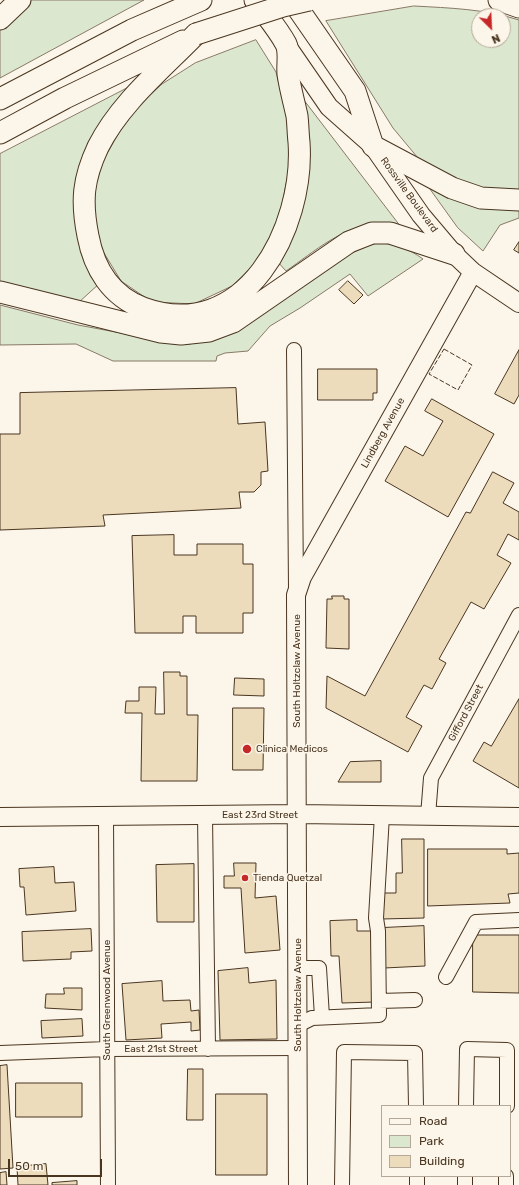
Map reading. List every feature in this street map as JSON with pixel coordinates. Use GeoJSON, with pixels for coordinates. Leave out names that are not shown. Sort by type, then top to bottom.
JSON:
{"type":"FeatureCollection","features":[{"type":"Feature","properties":{"kind":"highway"},"geometry":{"type":"LineString","coordinates":[[0,19],[20,0]]}},
{"type":"Feature","properties":{"kind":"highway"},"geometry":{"type":"LineString","coordinates":[[0,99],[132,30],[201,0]]}},
{"type":"Feature","properties":{"kind":"highway","name":"Rossville Boulevard"},"geometry":{"type":"LineString","coordinates":[[256,0],[287,46]]}},
{"type":"Feature","properties":{"kind":"highway","name":"Rossville Boulevard"},"geometry":{"type":"LineString","coordinates":[[292,0],[355,92],[373,146]]}},
{"type":"Feature","properties":{"kind":"highway"},"geometry":{"type":"LineString","coordinates":[[0,133],[65,98],[196,34],[283,6],[309,0]]}},
{"type":"Feature","properties":{"kind":"highway"},"geometry":{"type":"LineString","coordinates":[[499,0],[519,7]]}},
{"type":"Feature","properties":{"kind":"highway"},"geometry":{"type":"LineString","coordinates":[[196,34],[127,104],[110,127],[98,147],[84,192],[83,207],[90,247],[105,279],[114,290],[130,303],[161,314],[189,316],[212,311],[235,299],[253,283],[269,261],[283,233],[294,202],[300,161],[297,116],[288,74],[287,46]]}},
{"type":"Feature","properties":{"kind":"highway"},"geometry":{"type":"LineString","coordinates":[[373,146],[452,188],[481,198],[519,200]]}},
{"type":"Feature","properties":{"kind":"highway"},"geometry":{"type":"LineString","coordinates":[[0,292],[161,332],[181,334],[209,331],[233,322],[349,242],[372,233],[390,233],[454,254]]}},
{"type":"Feature","properties":{"kind":"main road","name":"Rossville Boulevard"},"geometry":{"type":"LineString","coordinates":[[287,46],[329,107],[373,146],[421,215],[454,254],[473,272],[519,303]]}},
{"type":"Feature","properties":{"kind":"main road","name":"Lindberg Avenue"},"geometry":{"type":"LineString","coordinates":[[296,595],[302,577],[473,272]]}},
{"type":"Feature","properties":{"kind":"main road","name":"South Holtzclaw Avenue"},"geometry":{"type":"LineString","coordinates":[[296,595],[298,814],[298,1185]]}},
{"type":"Feature","properties":{"kind":"main road","name":"East 23rd Street"},"geometry":{"type":"LineString","coordinates":[[0,817],[298,814],[519,817]]}},
{"type":"Feature","properties":{"kind":"street","name":"South Holtzclaw Avenue"},"geometry":{"type":"LineString","coordinates":[[294,350],[296,595]]}},
{"type":"Feature","properties":{"kind":"street","name":"Gifford Street"},"geometry":{"type":"LineString","coordinates":[[428,816],[431,778],[519,615]]}},
{"type":"Feature","properties":{"kind":"street"},"geometry":{"type":"LineString","coordinates":[[205,815],[208,1049]]}},
{"type":"Feature","properties":{"kind":"street"},"geometry":{"type":"LineString","coordinates":[[298,1025],[312,1018],[379,1015],[378,931],[376,918],[382,815]]}},
{"type":"Feature","properties":{"kind":"street","name":"South Greenwood Avenue"},"geometry":{"type":"LineString","coordinates":[[106,816],[108,1185]]}},
{"type":"Feature","properties":{"kind":"street"},"geometry":{"type":"LineString","coordinates":[[446,976],[476,922],[519,920]]}},
{"type":"Feature","properties":{"kind":"street"},"geometry":{"type":"LineString","coordinates":[[298,968],[319,968],[322,1017]]}},
{"type":"Feature","properties":{"kind":"street"},"geometry":{"type":"LineString","coordinates":[[379,1001],[415,1000]]}},
{"type":"Feature","properties":{"kind":"street","name":"East 21st Street"},"geometry":{"type":"LineString","coordinates":[[0,1053],[107,1049],[298,1048]]}},
{"type":"Feature","properties":{"kind":"street"},"geometry":{"type":"LineString","coordinates":[[466,1105],[467,1049],[513,1050],[507,1105]]}},
{"type":"Feature","properties":{"kind":"street"},"geometry":{"type":"LineString","coordinates":[[342,1185],[344,1052],[415,1053],[416,1105]]}},
{"type":"Feature","properties":{"kind":"green space"},"geometry":{"type":"Polygon","coordinates":[[[31,0],[144,0],[0,78],[0,29],[31,0]]]}},
{"type":"Feature","properties":{"kind":"green space"},"geometry":{"type":"Polygon","coordinates":[[[414,6],[471,10],[471,48],[511,48],[511,18],[519,20],[519,191],[480,188],[461,181],[418,158],[393,128],[326,21],[414,6]]]}},
{"type":"Feature","properties":{"kind":"green space"},"geometry":{"type":"Polygon","coordinates":[[[256,40],[276,72],[289,122],[289,169],[279,220],[263,256],[232,286],[194,304],[152,302],[121,281],[101,248],[92,204],[98,169],[120,131],[139,105],[162,84],[195,63],[256,40]]]}},
{"type":"Feature","properties":{"kind":"green space"},"geometry":{"type":"Polygon","coordinates":[[[133,85],[87,158],[100,283],[78,303],[0,285],[0,154],[133,85]]]}},
{"type":"Feature","properties":{"kind":"green space"},"geometry":{"type":"Polygon","coordinates":[[[297,91],[404,231],[389,226],[380,225],[354,229],[330,240],[286,271],[277,261],[293,228],[297,91]]]}},
{"type":"Feature","properties":{"kind":"green space"},"geometry":{"type":"Polygon","coordinates":[[[423,179],[519,207],[519,218],[500,225],[483,251],[458,228],[423,179]]]}},
{"type":"Feature","properties":{"kind":"green space"},"geometry":{"type":"Polygon","coordinates":[[[378,243],[402,247],[423,259],[368,296],[350,274],[300,308],[270,326],[248,351],[225,353],[217,356],[216,361],[113,361],[76,344],[0,345],[0,305],[78,325],[175,343],[189,344],[215,339],[348,255],[367,246],[378,243]]]}},
{"type":"Feature","properties":{"kind":"building"},"geometry":{"type":"Polygon","coordinates":[[[519,242],[519,253],[514,250],[519,242]]]}},
{"type":"Feature","properties":{"kind":"building"},"geometry":{"type":"Polygon","coordinates":[[[348,281],[363,295],[354,304],[339,290],[348,281]]]}},
{"type":"Feature","properties":{"kind":"building"},"geometry":{"type":"Polygon","coordinates":[[[519,350],[519,395],[514,404],[495,394],[519,350]]]}},
{"type":"Feature","properties":{"kind":"building"},"geometry":{"type":"Polygon","coordinates":[[[318,369],[377,369],[377,393],[373,393],[373,400],[318,400],[318,369]]]}},
{"type":"Feature","properties":{"kind":"building"},"geometry":{"type":"Polygon","coordinates":[[[236,388],[238,424],[265,422],[268,471],[261,472],[261,485],[254,492],[239,492],[241,508],[103,515],[105,526],[0,530],[0,434],[20,434],[20,393],[236,388]]]}},
{"type":"Feature","properties":{"kind":"building"},"geometry":{"type":"Polygon","coordinates":[[[432,399],[494,434],[448,517],[385,481],[405,446],[423,456],[443,421],[425,411],[432,399]]]}},
{"type":"Feature","properties":{"kind":"building"},"geometry":{"type":"Polygon","coordinates":[[[493,472],[514,483],[503,503],[519,512],[519,540],[508,534],[497,555],[511,563],[484,609],[471,602],[439,659],[446,663],[432,689],[424,685],[406,717],[422,726],[408,752],[326,708],[327,676],[365,696],[466,512],[470,513],[493,472]]]}},
{"type":"Feature","properties":{"kind":"building"},"geometry":{"type":"Polygon","coordinates":[[[174,535],[174,555],[197,555],[197,544],[243,544],[243,564],[253,564],[253,613],[243,613],[243,633],[196,633],[196,616],[183,616],[183,633],[135,633],[132,536],[174,535]]]}},
{"type":"Feature","properties":{"kind":"building"},"geometry":{"type":"Polygon","coordinates":[[[332,596],[344,596],[344,599],[349,599],[349,649],[326,648],[327,599],[332,599],[332,596]]]}},
{"type":"Feature","properties":{"kind":"building"},"geometry":{"type":"Polygon","coordinates":[[[164,672],[180,672],[180,676],[187,676],[187,715],[198,715],[197,781],[141,781],[142,713],[125,713],[126,701],[139,701],[139,687],[156,687],[155,714],[164,714],[164,672]]]}},
{"type":"Feature","properties":{"kind":"building"},"geometry":{"type":"Polygon","coordinates":[[[235,678],[264,679],[264,696],[234,695],[235,678]]]}},
{"type":"Feature","properties":{"kind":"building"},"geometry":{"type":"Polygon","coordinates":[[[519,699],[519,788],[473,761],[484,742],[491,746],[519,699]]]}},
{"type":"Feature","properties":{"kind":"building"},"geometry":{"type":"Polygon","coordinates":[[[233,708],[264,708],[263,770],[233,770],[233,708]]]}},
{"type":"Feature","properties":{"kind":"building"},"geometry":{"type":"Polygon","coordinates":[[[381,761],[381,782],[338,782],[350,762],[381,761]]]}},
{"type":"Feature","properties":{"kind":"building"},"geometry":{"type":"Polygon","coordinates":[[[402,839],[424,839],[424,918],[381,919],[381,893],[396,893],[396,873],[402,873],[402,839]]]}},
{"type":"Feature","properties":{"kind":"building"},"geometry":{"type":"Polygon","coordinates":[[[428,849],[507,849],[507,854],[519,853],[519,893],[508,894],[510,903],[428,906],[428,849]]]}},
{"type":"Feature","properties":{"kind":"building"},"geometry":{"type":"Polygon","coordinates":[[[234,863],[256,863],[255,898],[276,896],[280,950],[245,953],[241,888],[224,888],[224,876],[234,876],[234,863]]]}},
{"type":"Feature","properties":{"kind":"building"},"geometry":{"type":"Polygon","coordinates":[[[194,864],[194,922],[157,922],[156,865],[194,864]]]}},
{"type":"Feature","properties":{"kind":"building"},"geometry":{"type":"Polygon","coordinates":[[[54,867],[55,883],[74,882],[76,911],[26,915],[24,887],[20,887],[19,869],[54,867]]]}},
{"type":"Feature","properties":{"kind":"building"},"geometry":{"type":"Polygon","coordinates":[[[357,920],[357,931],[372,931],[375,1002],[342,1003],[339,956],[331,956],[330,921],[357,920]]]}},
{"type":"Feature","properties":{"kind":"building"},"geometry":{"type":"Polygon","coordinates":[[[424,926],[425,966],[384,968],[382,928],[424,926]]]}},
{"type":"Feature","properties":{"kind":"building"},"geometry":{"type":"Polygon","coordinates":[[[91,929],[92,951],[71,952],[71,959],[23,961],[22,932],[91,929]]]}},
{"type":"Feature","properties":{"kind":"building"},"geometry":{"type":"Polygon","coordinates":[[[473,935],[519,935],[519,993],[473,992],[473,935]]]}},
{"type":"Feature","properties":{"kind":"building"},"geometry":{"type":"Polygon","coordinates":[[[248,968],[249,983],[276,980],[277,1039],[220,1040],[218,971],[248,968]]]}},
{"type":"Feature","properties":{"kind":"building"},"geometry":{"type":"Polygon","coordinates":[[[162,981],[163,1001],[190,1000],[191,1011],[199,1010],[200,1030],[191,1031],[191,1022],[161,1024],[162,1038],[126,1040],[122,984],[162,981]]]}},
{"type":"Feature","properties":{"kind":"building"},"geometry":{"type":"Polygon","coordinates":[[[64,988],[82,988],[82,1010],[45,1008],[46,994],[64,994],[64,988]]]}},
{"type":"Feature","properties":{"kind":"building"},"geometry":{"type":"Polygon","coordinates":[[[82,1019],[83,1036],[42,1038],[41,1021],[82,1019]]]}},
{"type":"Feature","properties":{"kind":"building"},"geometry":{"type":"Polygon","coordinates":[[[7,1065],[13,1168],[0,1169],[0,1066],[7,1065]]]}},
{"type":"Feature","properties":{"kind":"building"},"geometry":{"type":"Polygon","coordinates":[[[188,1069],[203,1069],[203,1120],[187,1120],[188,1069]]]}},
{"type":"Feature","properties":{"kind":"building"},"geometry":{"type":"Polygon","coordinates":[[[16,1083],[82,1083],[82,1117],[16,1117],[16,1083]]]}},
{"type":"Feature","properties":{"kind":"building"},"geometry":{"type":"Polygon","coordinates":[[[216,1094],[267,1094],[267,1175],[216,1175],[216,1094]]]}},
{"type":"Feature","properties":{"kind":"building"},"geometry":{"type":"Polygon","coordinates":[[[46,1164],[48,1185],[18,1185],[17,1167],[46,1164]]]}},
{"type":"Feature","properties":{"kind":"building"},"geometry":{"type":"Polygon","coordinates":[[[6,1172],[7,1185],[0,1185],[0,1173],[6,1172]]]}},
{"type":"Feature","properties":{"kind":"building"},"geometry":{"type":"Polygon","coordinates":[[[77,1181],[77,1185],[52,1185],[52,1183],[77,1181]]]}},
{"type":"Feature","properties":{"kind":"fence"},"geometry":{"type":"LineString","coordinates":[[444,349],[472,365],[458,390],[429,374],[444,349]]}},
{"type":"Feature","properties":{"kind":"place","name":"Clinica Medicos"},"geometry":{"type":"Point","coordinates":[247,749]}},
{"type":"Feature","properties":{"kind":"place","name":"Tienda Quetzal"},"geometry":{"type":"Point","coordinates":[245,878]}}]}
